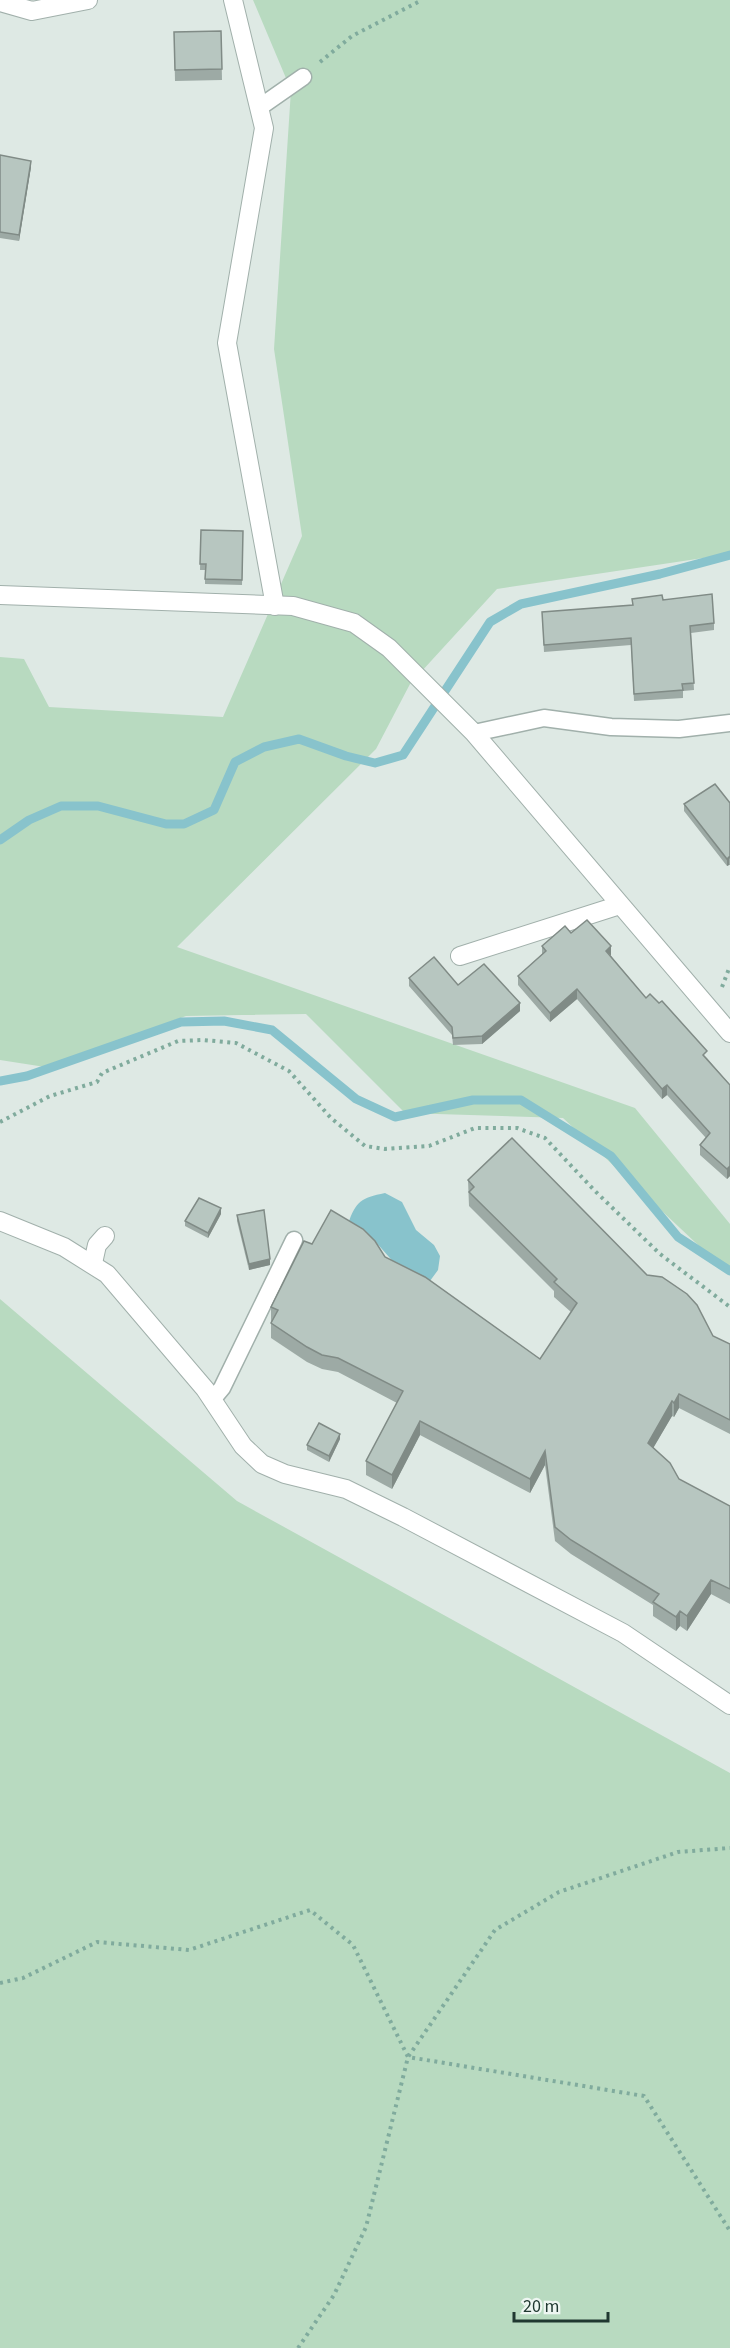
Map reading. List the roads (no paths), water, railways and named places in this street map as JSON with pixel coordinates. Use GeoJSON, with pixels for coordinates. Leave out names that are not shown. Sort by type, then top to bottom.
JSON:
{"type":"FeatureCollection","features":[{"type":"Feature","properties":{"kind":"street"},"geometry":{"type":"LineString","coordinates":[[0,2],[32,11],[88,0]]}},
{"type":"Feature","properties":{"kind":"street"},"geometry":{"type":"LineString","coordinates":[[233,0],[264,128],[227,343],[275,606]]}},
{"type":"Feature","properties":{"kind":"street"},"geometry":{"type":"LineString","coordinates":[[0,595],[293,606],[354,623],[389,648],[468,728],[730,1033]]}},
{"type":"Feature","properties":{"kind":"street"},"geometry":{"type":"LineString","coordinates":[[460,956],[620,905]]}},
{"type":"Feature","properties":{"kind":"street"},"geometry":{"type":"LineString","coordinates":[[0,1221],[64,1247],[93,1263],[107,1274],[212,1400],[243,1446],[262,1464],[285,1474],[346,1489],[403,1517],[623,1633],[730,1705]]}},
{"type":"Feature","properties":{"kind":"street"},"geometry":{"type":"LineString","coordinates":[[93,1263],[98,1245],[105,1236]]}},
{"type":"Feature","properties":{"kind":"lane"},"geometry":{"type":"LineString","coordinates":[[260,107],[303,76]]}},
{"type":"Feature","properties":{"kind":"lane"},"geometry":{"type":"LineString","coordinates":[[468,728],[544,718],[611,727],[668,729],[730,723]]}},
{"type":"Feature","properties":{"kind":"lane"},"geometry":{"type":"LineString","coordinates":[[212,1400],[222,1388],[294,1240]]}},
{"type":"Feature","properties":{"kind":"water"},"geometry":{"type":"Polygon","coordinates":[[[385,1193],[402,1202],[416,1230],[434,1245],[440,1256],[438,1270],[427,1285],[404,1274],[374,1240],[348,1224],[360,1202],[385,1193]]]}},
{"type":"Feature","properties":{"kind":"waterway"},"geometry":{"type":"LineString","coordinates":[[0,840],[29,820],[61,806],[98,806],[166,824],[184,824],[214,810],[235,762],[264,747],[299,739],[346,756],[375,763],[403,755],[490,622],[521,604],[660,574],[730,555]]}},
{"type":"Feature","properties":{"kind":"waterway"},"geometry":{"type":"LineString","coordinates":[[0,1081],[27,1076],[181,1022],[224,1021],[272,1030],[356,1099],[395,1117],[473,1100],[521,1100],[611,1156],[678,1237],[730,1271]]}}]}
